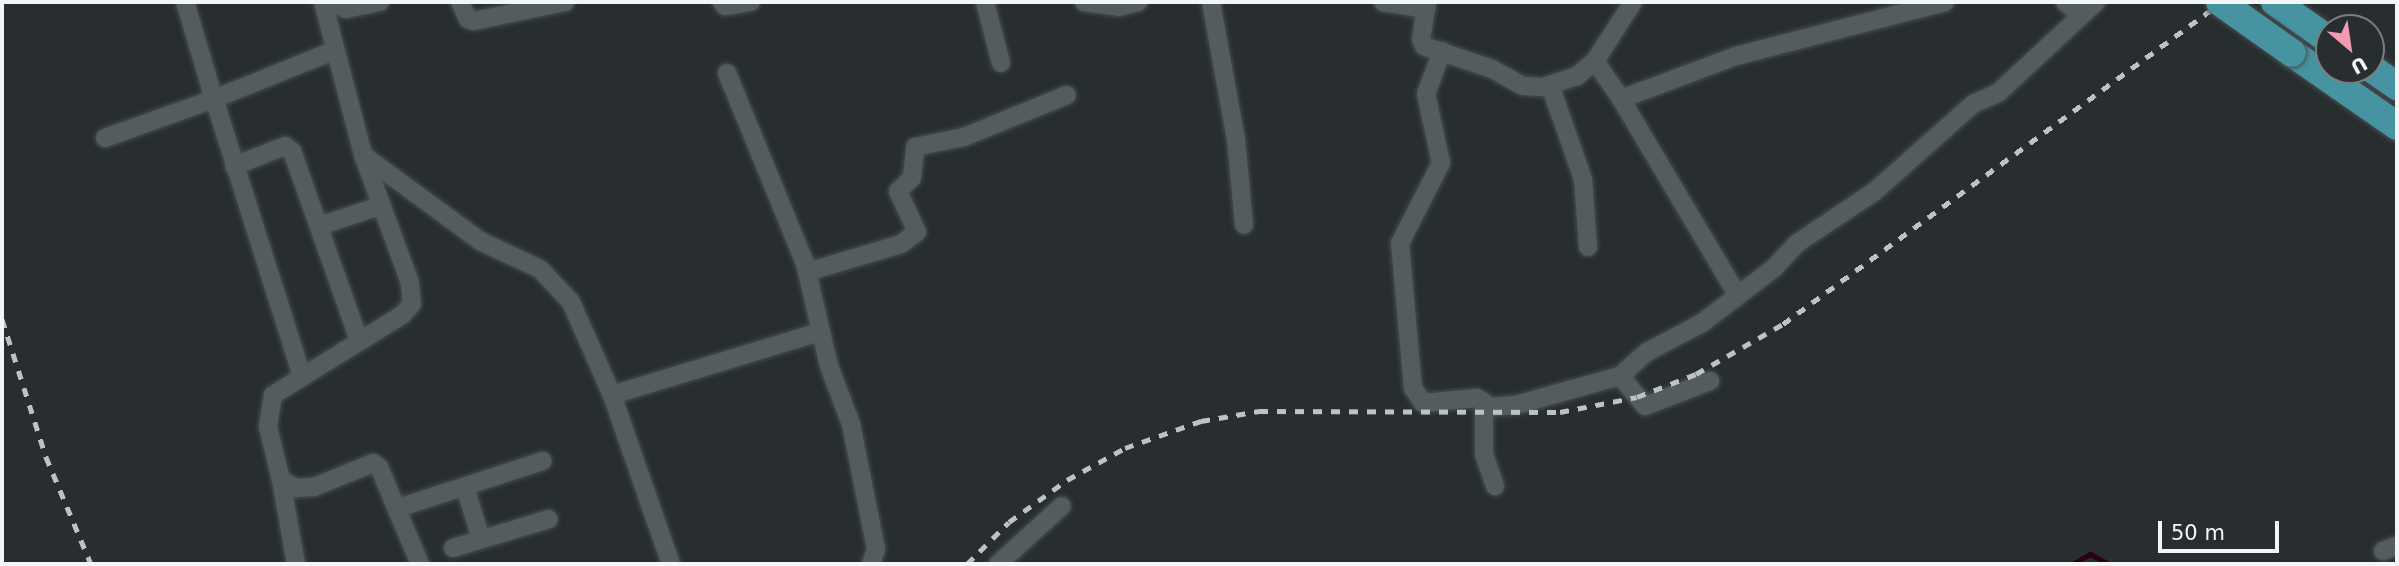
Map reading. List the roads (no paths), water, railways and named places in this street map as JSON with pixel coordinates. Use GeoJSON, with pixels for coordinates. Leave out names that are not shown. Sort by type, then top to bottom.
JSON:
{"type":"FeatureCollection","features":[{"type":"Feature","properties":{"kind":"highway"},"geometry":{"type":"LineString","coordinates":[[2220,2],[2397,126]]}},
{"type":"Feature","properties":{"kind":"highway"},"geometry":{"type":"LineString","coordinates":[[2275,2],[2315,30]]}},
{"type":"Feature","properties":{"kind":"street"},"geometry":{"type":"LineString","coordinates":[[185,2],[234,166],[302,376]]}},
{"type":"Feature","properties":{"kind":"street"},"geometry":{"type":"LineString","coordinates":[[296,564],[281,480],[268,427],[270,400],[302,376],[402,315],[414,297],[363,155],[333,51],[323,2]]}},
{"type":"Feature","properties":{"kind":"street"},"geometry":{"type":"LineString","coordinates":[[332,2],[346,9],[380,2]]}},
{"type":"Feature","properties":{"kind":"street"},"geometry":{"type":"LineString","coordinates":[[460,2],[468,19],[474,21],[565,2]]}},
{"type":"Feature","properties":{"kind":"street"},"geometry":{"type":"LineString","coordinates":[[722,2],[725,6],[751,2]]}},
{"type":"Feature","properties":{"kind":"street"},"geometry":{"type":"LineString","coordinates":[[985,2],[1001,63]]}},
{"type":"Feature","properties":{"kind":"street"},"geometry":{"type":"LineString","coordinates":[[1084,2],[1119,7],[1138,2]]}},
{"type":"Feature","properties":{"kind":"street"},"geometry":{"type":"LineString","coordinates":[[1211,2],[1236,139],[1244,225]]}},
{"type":"Feature","properties":{"kind":"street"},"geometry":{"type":"LineString","coordinates":[[1383,2],[1426,5],[1422,43],[1523,86],[1550,85],[1577,76],[1595,61],[1633,2]]}},
{"type":"Feature","properties":{"kind":"street"},"geometry":{"type":"LineString","coordinates":[[1621,99],[1736,56],[1945,2]]}},
{"type":"Feature","properties":{"kind":"street"},"geometry":{"type":"LineString","coordinates":[[2065,2],[2081,15]]}},
{"type":"Feature","properties":{"kind":"street"},"geometry":{"type":"LineString","coordinates":[[1486,407],[1516,405],[1620,376],[1647,352],[1679,338],[1738,296],[1796,244],[1874,192],[1973,104],[1998,93],[2096,2]]}},
{"type":"Feature","properties":{"kind":"street"},"geometry":{"type":"LineString","coordinates":[[105,138],[214,99],[333,51]]}},
{"type":"Feature","properties":{"kind":"street"},"geometry":{"type":"LineString","coordinates":[[1442,51],[1426,94],[1441,163],[1400,243],[1413,388],[1423,404],[1477,398],[1486,407],[1484,454],[1495,486]]}},
{"type":"Feature","properties":{"kind":"street"},"geometry":{"type":"LineString","coordinates":[[1595,61],[1621,99],[1738,296]]}},
{"type":"Feature","properties":{"kind":"street"},"geometry":{"type":"LineString","coordinates":[[727,73],[807,272],[820,332],[851,424],[876,550],[871,564]]}},
{"type":"Feature","properties":{"kind":"street"},"geometry":{"type":"LineString","coordinates":[[1550,85],[1583,179],[1588,247]]}},
{"type":"Feature","properties":{"kind":"street"},"geometry":{"type":"LineString","coordinates":[[807,272],[901,244],[917,233],[898,191],[912,178],[915,147],[964,137],[1067,95]]}},
{"type":"Feature","properties":{"kind":"street"},"geometry":{"type":"LineString","coordinates":[[234,166],[289,146],[359,340]]}},
{"type":"Feature","properties":{"kind":"street"},"geometry":{"type":"LineString","coordinates":[[363,155],[480,241],[540,269],[558,284],[583,323],[612,394],[671,564]]}},
{"type":"Feature","properties":{"kind":"street"},"geometry":{"type":"LineString","coordinates":[[319,226],[380,206]]}},
{"type":"Feature","properties":{"kind":"street"},"geometry":{"type":"LineString","coordinates":[[612,394],[820,332]]}},
{"type":"Feature","properties":{"kind":"street"},"geometry":{"type":"LineString","coordinates":[[1620,376],[1645,406],[1710,381]]}},
{"type":"Feature","properties":{"kind":"street"},"geometry":{"type":"LineString","coordinates":[[398,509],[542,461]]}},
{"type":"Feature","properties":{"kind":"street"},"geometry":{"type":"LineString","coordinates":[[281,480],[296,488],[314,487],[373,463],[384,472],[420,564]]}},
{"type":"Feature","properties":{"kind":"street"},"geometry":{"type":"LineString","coordinates":[[465,486],[481,539]]}},
{"type":"Feature","properties":{"kind":"street"},"geometry":{"type":"LineString","coordinates":[[998,564],[1062,506]]}},
{"type":"Feature","properties":{"kind":"street"},"geometry":{"type":"LineString","coordinates":[[453,548],[549,519]]}},
{"type":"Feature","properties":{"kind":"waterway"},"geometry":{"type":"LineString","coordinates":[[2072,564],[2090,554],[2109,564]]}},
{"type":"Feature","properties":{"kind":"railway"},"geometry":{"type":"LineString","coordinates":[[967,564],[1009,522],[1067,480],[1125,448],[1201,421],[1259,411],[1560,412],[1637,397],[1696,374],[1783,324],[2222,2]]}},
{"type":"Feature","properties":{"kind":"railway"},"geometry":{"type":"LineString","coordinates":[[2,319],[46,457],[91,564]]}}]}
